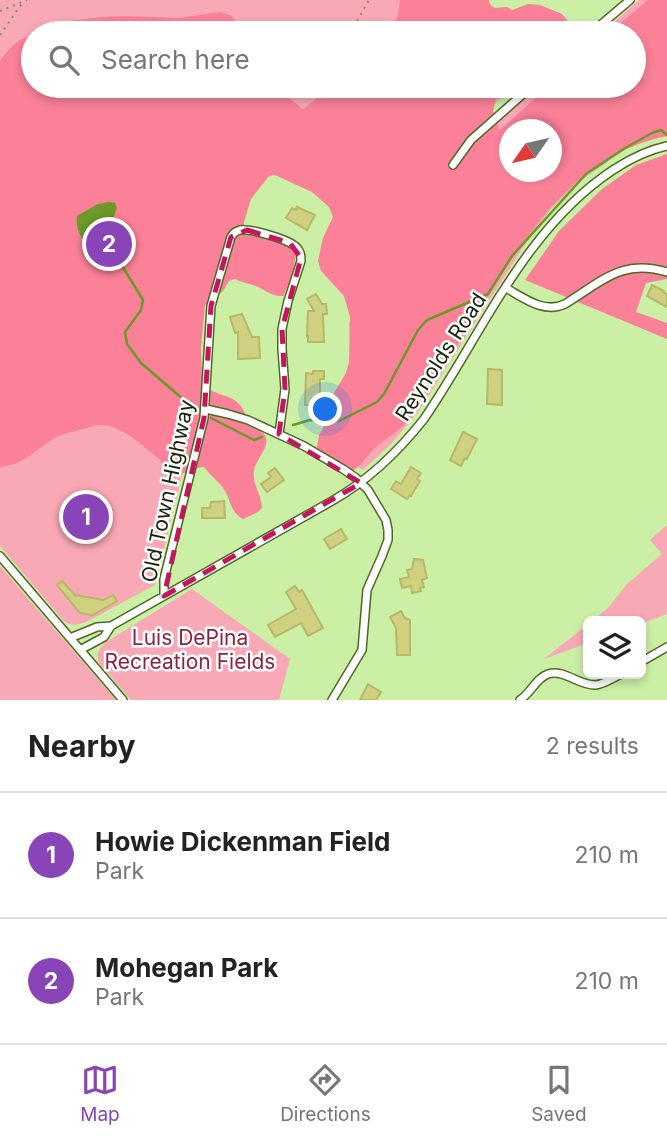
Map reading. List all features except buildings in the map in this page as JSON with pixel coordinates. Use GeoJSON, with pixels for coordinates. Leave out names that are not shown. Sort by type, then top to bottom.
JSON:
{"type":"FeatureCollection","features":[{"type":"Feature","properties":{"kind":"street"},"geometry":{"type":"LineString","coordinates":[[605,21],[630,0]]}},
{"type":"Feature","properties":{"kind":"street"},"geometry":{"type":"LineString","coordinates":[[453,164],[478,134],[518,98]]}},
{"type":"Feature","properties":{"kind":"street","name":"Reynolds Road"},"geometry":{"type":"LineString","coordinates":[[70,638],[97,626],[111,626],[361,483],[408,439],[424,419],[506,288],[541,237],[571,203],[621,165],[651,150],[667,146]]}},
{"type":"Feature","properties":{"kind":"street","name":"Old Town Highway"},"geometry":{"type":"LineString","coordinates":[[164,596],[164,579],[205,409],[212,300],[230,240],[237,231],[251,230],[290,243],[301,254],[282,329],[285,385],[279,434]]}},
{"type":"Feature","properties":{"kind":"street"},"geometry":{"type":"LineString","coordinates":[[506,288],[550,308],[565,304],[620,271],[646,267],[667,272]]}},
{"type":"Feature","properties":{"kind":"street"},"geometry":{"type":"LineString","coordinates":[[205,409],[238,416],[304,446],[343,469],[370,493],[383,514],[388,535],[367,590],[362,650],[332,700]]}},
{"type":"Feature","properties":{"kind":"street"},"geometry":{"type":"LineString","coordinates":[[0,556],[123,700]]}},
{"type":"Feature","properties":{"kind":"street","name":"Reynolds Road"},"geometry":{"type":"LineString","coordinates":[[80,650],[104,637],[111,626]]}},
{"type":"Feature","properties":{"kind":"street"},"geometry":{"type":"LineString","coordinates":[[646,659],[667,647]]}},
{"type":"Feature","properties":{"kind":"street"},"geometry":{"type":"LineString","coordinates":[[520,700],[550,673],[592,685],[611,679]]}},
{"type":"Feature","properties":{"kind":"path"},"geometry":{"type":"LineString","coordinates":[[357,21],[369,0]]}},
{"type":"Feature","properties":{"kind":"path"},"geometry":{"type":"LineString","coordinates":[[0,11],[25,1]]}},
{"type":"Feature","properties":{"kind":"path"},"geometry":{"type":"LineString","coordinates":[[0,35],[25,1]]}},
{"type":"Feature","properties":{"kind":"highlighted area"},"geometry":{"type":"Polygon","coordinates":[[[247,230],[290,243],[301,258],[282,329],[285,389],[279,434],[361,483],[164,596],[204,418],[211,306],[231,237],[247,230]]]}},
{"type":"Feature","properties":{"kind":"green space"},"geometry":{"type":"Polygon","coordinates":[[[0,0],[439,0],[448,21],[21,21],[21,98],[502,98],[441,150],[464,150],[499,120],[499,182],[562,182],[562,119],[500,119],[525,98],[639,98],[624,150],[579,182],[550,210],[418,412],[391,444],[363,470],[336,453],[351,371],[349,323],[370,261],[369,212],[249,163],[201,311],[195,422],[155,585],[86,622],[77,625],[66,622],[0,546],[0,0]]]}},
{"type":"Feature","properties":{"kind":"green space"},"geometry":{"type":"Polygon","coordinates":[[[639,0],[667,0],[646,73],[646,21],[615,21],[639,0]]]}},
{"type":"Feature","properties":{"kind":"green space"},"geometry":{"type":"Polygon","coordinates":[[[667,525],[667,614],[646,622],[646,616],[598,616],[627,584],[662,554],[650,540],[667,525]]]}},
{"type":"Feature","properties":{"kind":"green space"},"geometry":{"type":"Polygon","coordinates":[[[0,566],[116,700],[0,700],[0,566]]]}},
{"type":"Feature","properties":{"kind":"green space","name":"Luis DePina Recreation Fields"},"geometry":{"type":"Polygon","coordinates":[[[192,589],[290,659],[279,700],[131,700],[100,664],[98,652],[106,642],[192,589]]]}},
{"type":"Feature","properties":{"kind":"green space"},"geometry":{"type":"Polygon","coordinates":[[[583,628],[583,645],[544,659],[583,628]]]}},
{"type":"Feature","properties":{"kind":"shaded area"},"geometry":{"type":"Polygon","coordinates":[[[400,0],[489,0],[490,5],[495,8],[507,7],[512,10],[528,4],[540,5],[562,14],[568,21],[396,21],[400,0]]]}},
{"type":"Feature","properties":{"kind":"shaded area"},"geometry":{"type":"Polygon","coordinates":[[[648,0],[667,0],[667,136],[635,146],[606,160],[580,179],[556,202],[515,254],[411,417],[353,471],[349,473],[337,470],[317,458],[319,435],[330,416],[334,393],[349,362],[350,317],[344,296],[321,271],[318,261],[323,238],[333,217],[329,207],[312,192],[275,175],[269,176],[251,199],[244,228],[271,235],[295,250],[294,267],[288,286],[283,296],[278,296],[235,279],[229,281],[223,291],[205,305],[201,348],[204,385],[238,403],[255,428],[265,436],[265,446],[254,471],[254,481],[262,508],[243,519],[233,509],[224,489],[204,467],[180,474],[170,473],[158,458],[132,438],[118,429],[104,425],[60,436],[17,463],[0,467],[0,61],[18,41],[21,40],[21,98],[289,98],[303,109],[318,98],[495,98],[493,111],[499,129],[499,182],[562,182],[562,119],[512,119],[536,98],[646,98],[646,21],[623,21],[648,0]]]}},
{"type":"Feature","properties":{"kind":"shaded area"},"geometry":{"type":"Polygon","coordinates":[[[221,12],[232,16],[236,21],[71,21],[123,16],[178,18],[221,12]]]}},
{"type":"Feature","properties":{"kind":"shaded area"},"geometry":{"type":"Polygon","coordinates":[[[667,154],[667,279],[646,283],[636,312],[667,323],[667,339],[525,280],[559,231],[602,189],[636,165],[667,154]]]}},
{"type":"Feature","properties":{"kind":"shaded area"},"geometry":{"type":"Polygon","coordinates":[[[115,203],[117,208],[107,232],[97,243],[87,243],[78,231],[77,216],[98,204],[115,203]]]}},
{"type":"Feature","properties":{"kind":"waterway"},"geometry":{"type":"LineString","coordinates":[[293,425],[310,420],[339,421],[377,402],[384,394],[418,330],[427,320],[488,294],[512,256],[586,174],[652,133],[661,130],[667,135]]}},
{"type":"Feature","properties":{"kind":"waterway"},"geometry":{"type":"LineString","coordinates":[[94,244],[121,264],[143,300],[141,310],[125,332],[127,344],[141,363],[199,410]]}},
{"type":"Feature","properties":{"kind":"waterway"},"geometry":{"type":"LineString","coordinates":[[211,418],[254,440],[262,437]]}},
{"type":"Feature","properties":{"kind":"place","name":"Mohegan Park"},"geometry":{"type":"Point","coordinates":[109,244]}},
{"type":"Feature","properties":{"kind":"place","name":"Howie Dickenman Field"},"geometry":{"type":"Point","coordinates":[86,517]}}]}
